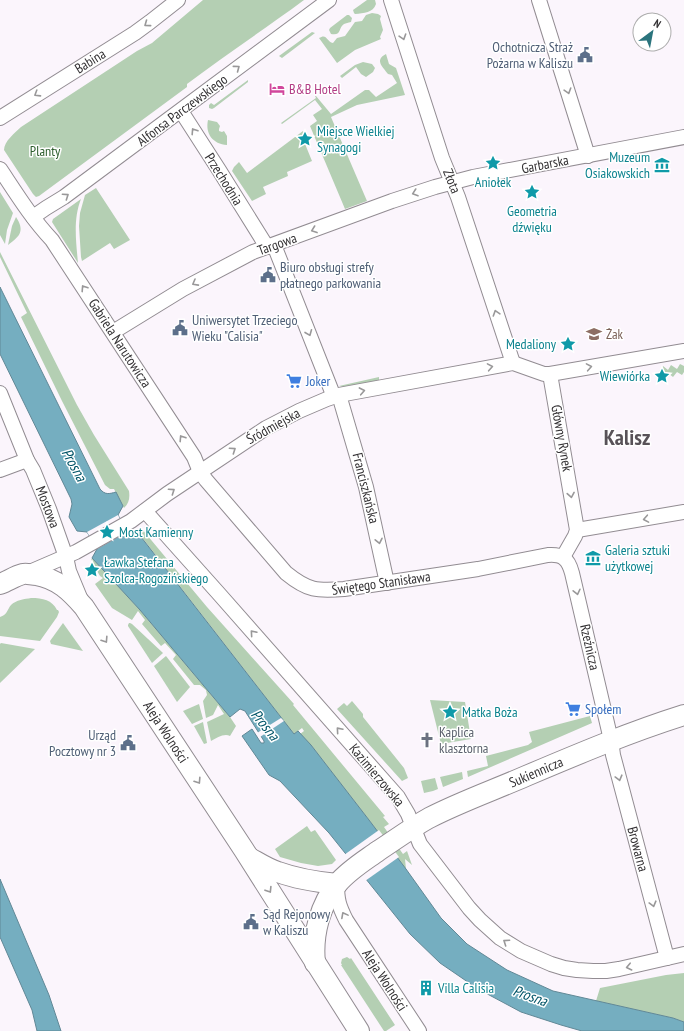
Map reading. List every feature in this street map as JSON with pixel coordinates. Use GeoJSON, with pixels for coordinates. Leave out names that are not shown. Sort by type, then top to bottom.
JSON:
{"type":"FeatureCollection","features":[{"type":"Feature","properties":{"kind":"street","name":"Babina"},"geometry":{"type":"LineString","coordinates":[[0,118],[136,33],[178,0]]}},
{"type":"Feature","properties":{"kind":"street","name":"Alfonsa Parczewskiego"},"geometry":{"type":"LineString","coordinates":[[33,217],[64,198],[329,0]]}},
{"type":"Feature","properties":{"kind":"street","name":"Złota"},"geometry":{"type":"LineString","coordinates":[[391,0],[442,158],[453,182],[513,363]]}},
{"type":"Feature","properties":{"kind":"street"},"geometry":{"type":"LineString","coordinates":[[540,0],[588,156]]}},
{"type":"Feature","properties":{"kind":"street","name":"Przechodnia"},"geometry":{"type":"LineString","coordinates":[[181,111],[271,246]]}},
{"type":"Feature","properties":{"kind":"street","name":"Garbarska"},"geometry":{"type":"LineString","coordinates":[[453,182],[684,137]]}},
{"type":"Feature","properties":{"kind":"street","name":"Gabriela Narutowicza"},"geometry":{"type":"LineString","coordinates":[[0,169],[33,217],[52,240],[113,332],[194,457],[200,472]]}},
{"type":"Feature","properties":{"kind":"street","name":"Targowa"},"geometry":{"type":"LineString","coordinates":[[113,332],[183,289],[241,258],[392,201],[453,182]]}},
{"type":"Feature","properties":{"kind":"street","name":"Franciszkańska"},"geometry":{"type":"LineString","coordinates":[[271,246],[337,396],[366,487],[387,583]]}},
{"type":"Feature","properties":{"kind":"street"},"geometry":{"type":"LineString","coordinates":[[550,374],[684,351]]}},
{"type":"Feature","properties":{"kind":"street","name":"Śródmiejska"},"geometry":{"type":"LineString","coordinates":[[0,584],[66,556],[131,521],[167,494],[266,428],[298,411],[337,396],[513,363],[544,374],[550,374]]}},
{"type":"Feature","properties":{"kind":"street","name":"Główny Rynek"},"geometry":{"type":"LineString","coordinates":[[550,374],[577,530]]}},
{"type":"Feature","properties":{"kind":"street","name":"Mostowa"},"geometry":{"type":"LineString","coordinates":[[0,393],[49,509],[66,556]]}},
{"type":"Feature","properties":{"kind":"street"},"geometry":{"type":"LineString","coordinates":[[0,470],[27,460]]}},
{"type":"Feature","properties":{"kind":"street","name":"Świętego Stanisława"},"geometry":{"type":"LineString","coordinates":[[200,472],[286,573],[296,581],[310,588],[322,590],[344,589],[478,569],[548,555],[558,555],[563,557]]}},
{"type":"Feature","properties":{"kind":"street","name":"Kazimierzowska"},"geometry":{"type":"LineString","coordinates":[[145,511],[392,790],[403,805],[414,827],[420,844],[469,908],[500,938],[521,952],[551,964],[577,970],[606,971],[684,954]]}},
{"type":"Feature","properties":{"kind":"street"},"geometry":{"type":"LineString","coordinates":[[563,557],[577,530],[684,512]]}},
{"type":"Feature","properties":{"kind":"street","name":"Aleja Wolności"},"geometry":{"type":"LineString","coordinates":[[66,556],[73,581],[84,607]]}},
{"type":"Feature","properties":{"kind":"street","name":"Rzeźnicza"},"geometry":{"type":"LineString","coordinates":[[563,557],[569,564],[572,573],[611,740]]}},
{"type":"Feature","properties":{"kind":"street","name":"Aleja Wolności"},"geometry":{"type":"LineString","coordinates":[[25,574],[41,576],[52,580],[71,593],[84,607],[248,857],[359,1031]]}},
{"type":"Feature","properties":{"kind":"street","name":"Sukiennicza"},"geometry":{"type":"LineString","coordinates":[[337,884],[354,869],[393,840],[429,818],[611,740],[684,714]]}},
{"type":"Feature","properties":{"kind":"street","name":"Browarna"},"geometry":{"type":"LineString","coordinates":[[611,740],[613,755],[667,958]]}},
{"type":"Feature","properties":{"kind":"street","name":"Aleja Wolności"},"geometry":{"type":"LineString","coordinates":[[248,857],[264,866],[284,874],[303,879],[337,884],[337,896],[340,908],[346,920],[419,1031]]}},
{"type":"Feature","properties":{"kind":"street"},"geometry":{"type":"LineString","coordinates":[[315,963],[314,943],[319,920],[327,900],[337,884]]}},
{"type":"Feature","properties":{"kind":"green space","name":"Planty"},"geometry":{"type":"Polygon","coordinates":[[[203,0],[304,0],[201,73],[187,84],[187,87],[36,197],[4,150],[4,147],[10,137],[21,127],[137,51],[152,43],[203,0]]]}},
{"type":"Feature","properties":{"kind":"green space"},"geometry":{"type":"Polygon","coordinates":[[[367,0],[375,0],[375,7],[368,12],[355,14],[353,10],[367,0]]]}},
{"type":"Feature","properties":{"kind":"green space"},"geometry":{"type":"Polygon","coordinates":[[[372,13],[381,16],[380,19],[383,30],[380,37],[381,39],[355,50],[337,63],[319,38],[324,36],[333,43],[337,38],[345,36],[355,22],[362,21],[366,15],[372,13]]]}},
{"type":"Feature","properties":{"kind":"green space"},"geometry":{"type":"Polygon","coordinates":[[[347,15],[352,18],[351,22],[344,24],[337,34],[331,34],[329,30],[330,28],[347,15]]]}},
{"type":"Feature","properties":{"kind":"green space"},"geometry":{"type":"Polygon","coordinates":[[[312,32],[315,33],[282,58],[279,56],[312,32]]]}},
{"type":"Feature","properties":{"kind":"green space"},"geometry":{"type":"Polygon","coordinates":[[[386,54],[389,64],[396,68],[405,95],[357,105],[331,117],[367,201],[345,209],[310,126],[317,121],[313,115],[322,109],[315,100],[282,124],[281,123],[316,98],[315,96],[331,114],[365,90],[369,90],[376,97],[397,83],[392,75],[388,74],[381,64],[380,61],[382,56],[386,54]]]}},
{"type":"Feature","properties":{"kind":"green space"},"geometry":{"type":"Polygon","coordinates":[[[363,62],[372,64],[375,68],[373,72],[366,77],[361,74],[356,67],[342,78],[340,76],[355,65],[363,62]]]}},
{"type":"Feature","properties":{"kind":"green space"},"geometry":{"type":"Polygon","coordinates":[[[248,80],[248,82],[214,108],[209,108],[211,103],[214,105],[248,80]]]}},
{"type":"Feature","properties":{"kind":"green space"},"geometry":{"type":"Polygon","coordinates":[[[208,120],[217,122],[220,126],[219,131],[224,131],[227,136],[227,145],[218,143],[211,137],[207,125],[208,120]]]}},
{"type":"Feature","properties":{"kind":"green space"},"geometry":{"type":"Polygon","coordinates":[[[303,131],[306,138],[303,139],[312,161],[287,172],[288,176],[263,187],[266,194],[252,201],[232,171],[234,167],[239,162],[247,173],[303,131]]]}},
{"type":"Feature","properties":{"kind":"green space"},"geometry":{"type":"Polygon","coordinates":[[[96,188],[130,240],[114,249],[110,243],[82,261],[79,226],[80,213],[85,195],[96,188]]]}},
{"type":"Feature","properties":{"kind":"green space"},"geometry":{"type":"Polygon","coordinates":[[[0,192],[13,213],[7,230],[5,244],[0,235],[0,192]]]}},
{"type":"Feature","properties":{"kind":"green space"},"geometry":{"type":"Polygon","coordinates":[[[81,199],[78,207],[76,222],[78,263],[52,222],[53,219],[81,199]]]}},
{"type":"Feature","properties":{"kind":"green space"},"geometry":{"type":"Polygon","coordinates":[[[16,217],[21,230],[16,239],[8,245],[12,226],[16,217]]]}},
{"type":"Feature","properties":{"kind":"green space"},"geometry":{"type":"Polygon","coordinates":[[[0,252],[77,405],[129,491],[129,500],[124,508],[114,489],[110,489],[105,485],[21,317],[27,313],[0,257],[0,252]]]}},
{"type":"Feature","properties":{"kind":"green space"},"geometry":{"type":"Polygon","coordinates":[[[680,364],[684,366],[684,372],[682,375],[677,372],[673,377],[668,373],[665,378],[658,373],[663,366],[668,370],[671,365],[677,369],[680,364]]]}},
{"type":"Feature","properties":{"kind":"green space"},"geometry":{"type":"Polygon","coordinates":[[[379,377],[379,382],[343,387],[339,386],[379,377]]]}},
{"type":"Feature","properties":{"kind":"green space"},"geometry":{"type":"Polygon","coordinates":[[[142,529],[207,607],[294,704],[293,705],[385,816],[383,817],[389,824],[384,827],[403,854],[407,851],[412,865],[405,859],[406,869],[311,745],[300,734],[304,731],[302,728],[294,734],[137,531],[142,529]]]}},
{"type":"Feature","properties":{"kind":"green space"},"geometry":{"type":"Polygon","coordinates":[[[92,558],[140,610],[230,717],[236,726],[230,736],[223,735],[211,741],[207,722],[224,714],[218,705],[213,715],[206,718],[203,701],[207,695],[206,690],[200,685],[194,685],[173,659],[176,655],[165,643],[161,646],[142,624],[145,620],[138,611],[132,620],[112,608],[95,584],[103,578],[100,576],[91,560],[92,558]]]}},
{"type":"Feature","properties":{"kind":"green space"},"geometry":{"type":"Polygon","coordinates":[[[31,598],[47,600],[53,604],[59,612],[40,641],[0,636],[0,617],[6,614],[13,603],[31,598]]]}},
{"type":"Feature","properties":{"kind":"green space"},"geometry":{"type":"Polygon","coordinates":[[[63,623],[83,651],[51,644],[50,641],[63,623]]]}},
{"type":"Feature","properties":{"kind":"green space"},"geometry":{"type":"Polygon","coordinates":[[[129,623],[132,624],[163,653],[152,663],[128,626],[129,623]]]}},
{"type":"Feature","properties":{"kind":"green space"},"geometry":{"type":"Polygon","coordinates":[[[0,644],[35,649],[0,683],[0,644]]]}},
{"type":"Feature","properties":{"kind":"green space"},"geometry":{"type":"Polygon","coordinates":[[[166,656],[190,687],[177,702],[154,666],[166,656]]]}},
{"type":"Feature","properties":{"kind":"green space"},"geometry":{"type":"Polygon","coordinates":[[[430,700],[465,702],[471,739],[441,744],[430,700]]]}},
{"type":"Feature","properties":{"kind":"green space"},"geometry":{"type":"Polygon","coordinates":[[[352,701],[404,768],[408,778],[402,781],[337,709],[344,703],[347,706],[352,701]]]}},
{"type":"Feature","properties":{"kind":"green space"},"geometry":{"type":"Polygon","coordinates":[[[199,704],[203,719],[192,724],[183,711],[199,704]]]}},
{"type":"Feature","properties":{"kind":"green space"},"geometry":{"type":"Polygon","coordinates":[[[590,716],[592,723],[468,777],[467,771],[488,766],[486,756],[528,745],[532,742],[529,732],[590,716]]]}},
{"type":"Feature","properties":{"kind":"green space"},"geometry":{"type":"Polygon","coordinates":[[[203,722],[207,743],[204,744],[194,726],[203,722]]]}},
{"type":"Feature","properties":{"kind":"green space"},"geometry":{"type":"Polygon","coordinates":[[[462,772],[463,779],[443,787],[440,777],[462,772]]]}},
{"type":"Feature","properties":{"kind":"green space"},"geometry":{"type":"Polygon","coordinates":[[[435,778],[438,789],[424,793],[421,781],[435,778]]]}},
{"type":"Feature","properties":{"kind":"green space"},"geometry":{"type":"Polygon","coordinates":[[[307,826],[311,832],[315,830],[336,860],[332,864],[318,866],[280,857],[275,849],[307,826]]]}},
{"type":"Feature","properties":{"kind":"green space"},"geometry":{"type":"Polygon","coordinates":[[[347,957],[350,959],[351,958],[395,1025],[386,1031],[384,1031],[341,965],[342,959],[347,957]]]}},
{"type":"Feature","properties":{"kind":"green space"},"geometry":{"type":"Polygon","coordinates":[[[684,973],[684,1022],[673,1018],[596,1001],[600,988],[684,973]]]}},
{"type":"Feature","properties":{"kind":"water","name":"Prosna"},"geometry":{"type":"Polygon","coordinates":[[[0,287],[100,489],[107,494],[116,492],[123,506],[118,515],[127,532],[138,533],[294,734],[298,731],[311,745],[406,869],[441,918],[467,944],[507,970],[553,991],[673,1018],[684,1022],[684,1031],[582,1031],[521,1012],[478,989],[440,963],[410,934],[329,833],[280,781],[269,775],[242,736],[252,729],[261,743],[264,743],[245,711],[240,709],[230,717],[140,610],[92,558],[97,549],[87,532],[77,531],[69,517],[72,504],[71,499],[0,354],[0,287]]]}},
{"type":"Feature","properties":{"kind":"water"},"geometry":{"type":"Polygon","coordinates":[[[0,879],[49,995],[61,1031],[37,1031],[32,1010],[0,937],[0,879]]]}},
{"type":"Feature","properties":{"kind":"pier","name":"Most Kamienny"},"geometry":{"type":"Polygon","coordinates":[[[118,515],[127,532],[97,549],[87,532],[118,515]]]}},
{"type":"Feature","properties":{"kind":"pier"},"geometry":{"type":"Polygon","coordinates":[[[281,718],[284,721],[260,737],[257,733],[281,718]]]}},
{"type":"Feature","properties":{"kind":"pier"},"geometry":{"type":"Polygon","coordinates":[[[379,830],[399,857],[365,881],[344,855],[379,830]]]}},
{"type":"Feature","properties":{"kind":"place","name":"Ochotnicza Straż Pożarna w Kaliszu"},"geometry":{"type":"Point","coordinates":[585,55]}},
{"type":"Feature","properties":{"kind":"place","name":"B&B Hotel"},"geometry":{"type":"Point","coordinates":[277,89]}},
{"type":"Feature","properties":{"kind":"place","name":"Miejsce Wielkiej Synagogi"},"geometry":{"type":"Point","coordinates":[305,139]}},
{"type":"Feature","properties":{"kind":"place","name":"Aniołek"},"geometry":{"type":"Point","coordinates":[493,163]}},
{"type":"Feature","properties":{"kind":"place","name":"Muzeum Osiakowskich"},"geometry":{"type":"Point","coordinates":[662,165]}},
{"type":"Feature","properties":{"kind":"place","name":"Geometria dźwięku"},"geometry":{"type":"Point","coordinates":[532,192]}},
{"type":"Feature","properties":{"kind":"place","name":"Biuro obsługi strefy płatnego parkowania"},"geometry":{"type":"Point","coordinates":[268,275]}},
{"type":"Feature","properties":{"kind":"place","name":"Uniwersytet Trzeciego Wieku \"Calisia\""},"geometry":{"type":"Point","coordinates":[180,328]}},
{"type":"Feature","properties":{"kind":"place","name":"Żak"},"geometry":{"type":"Point","coordinates":[594,334]}},
{"type":"Feature","properties":{"kind":"place","name":"Medaliony"},"geometry":{"type":"Point","coordinates":[568,344]}},
{"type":"Feature","properties":{"kind":"place","name":"Wiewiórka"},"geometry":{"type":"Point","coordinates":[662,376]}},
{"type":"Feature","properties":{"kind":"place","name":"Joker"},"geometry":{"type":"Point","coordinates":[294,381]}},
{"type":"Feature","properties":{"kind":"place","name":"Most Kamienny"},"geometry":{"type":"Point","coordinates":[107,532]}},
{"type":"Feature","properties":{"kind":"place","name":"Galeria sztuki użytkowej"},"geometry":{"type":"Point","coordinates":[593,558]}},
{"type":"Feature","properties":{"kind":"place","name":"Ławka Stefana Szolca-Rogozińskiego"},"geometry":{"type":"Point","coordinates":[92,570]}},
{"type":"Feature","properties":{"kind":"place","name":"Społem"},"geometry":{"type":"Point","coordinates":[573,709]}},
{"type":"Feature","properties":{"kind":"place","name":"Matka Boża"},"geometry":{"type":"Point","coordinates":[450,712]}},
{"type":"Feature","properties":{"kind":"place","name":"Kaplica klasztorna"},"geometry":{"type":"Point","coordinates":[427,740]}},
{"type":"Feature","properties":{"kind":"place","name":"Urząd Pocztowy nr 3"},"geometry":{"type":"Point","coordinates":[128,743]}},
{"type":"Feature","properties":{"kind":"place","name":"Sąd Rejonowy w Kaliszu"},"geometry":{"type":"Point","coordinates":[251,922]}},
{"type":"Feature","properties":{"kind":"place","name":"Villa Calisia"},"geometry":{"type":"Point","coordinates":[426,988]}},
{"type":"Feature","properties":{"kind":"district","name":"Kalisz"},"geometry":{"type":"Point","coordinates":[627,437]}}]}
